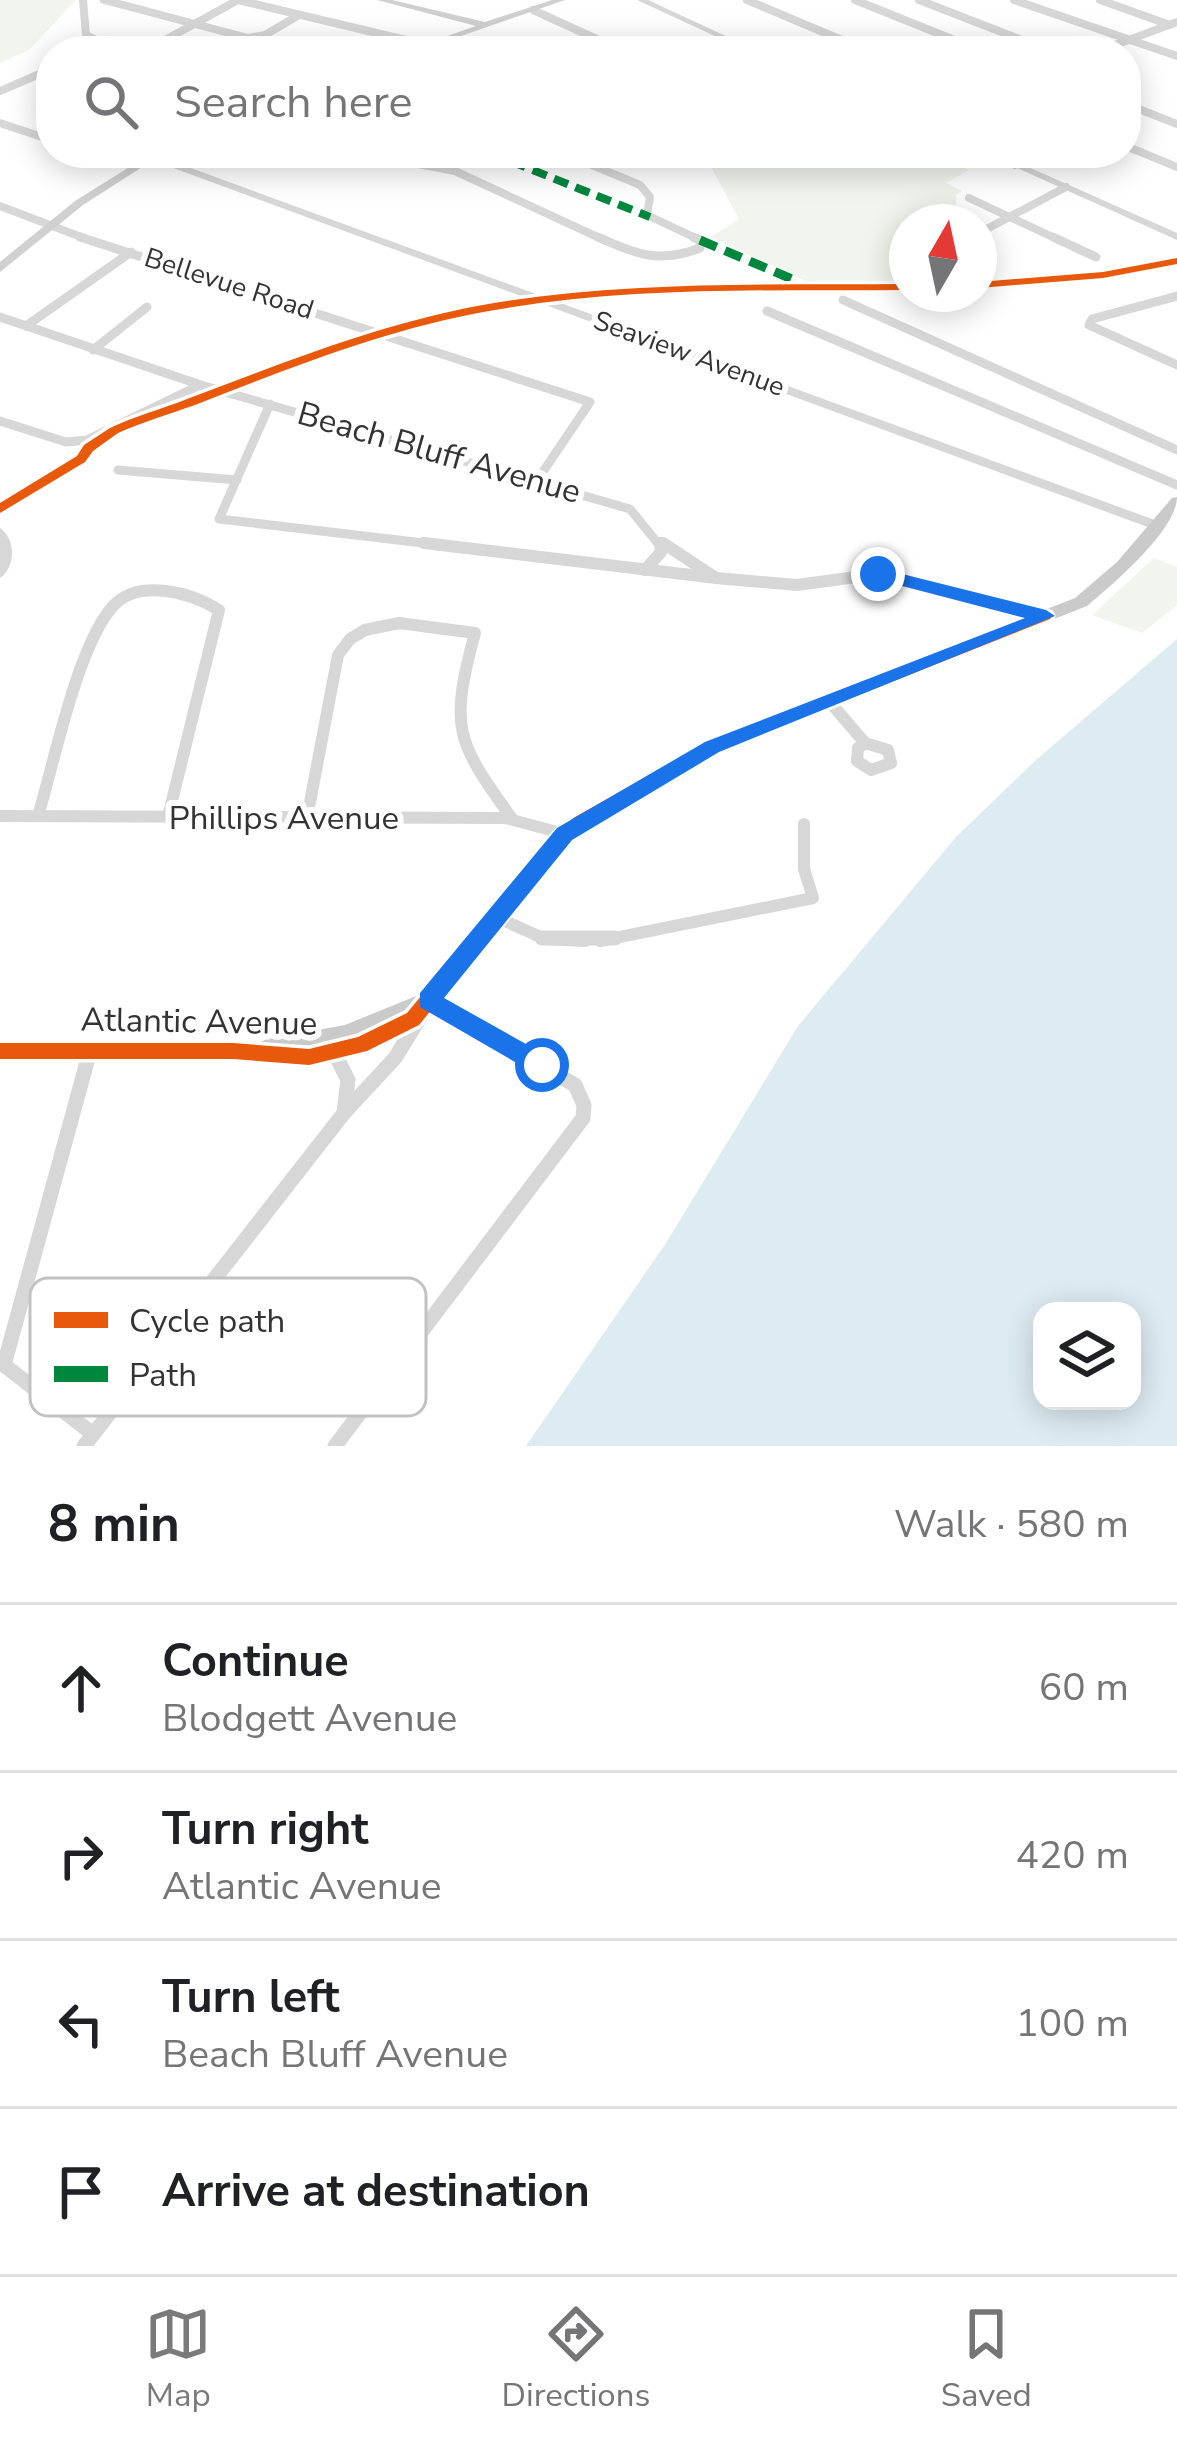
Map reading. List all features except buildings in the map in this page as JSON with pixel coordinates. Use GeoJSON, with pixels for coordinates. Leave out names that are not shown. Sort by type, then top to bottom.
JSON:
{"type":"FeatureCollection","features":[{"type":"Feature","properties":{"kind":"main road"},"geometry":{"type":"LineString","coordinates":[[381,0],[461,17]]}},
{"type":"Feature","properties":{"kind":"main road"},"geometry":{"type":"LineString","coordinates":[[416,0],[484,25]]}},
{"type":"Feature","properties":{"kind":"main road"},"geometry":{"type":"LineString","coordinates":[[453,36],[561,0]]}},
{"type":"Feature","properties":{"kind":"main road"},"geometry":{"type":"LineString","coordinates":[[0,268],[50,226],[134,168]]}},
{"type":"Feature","properties":{"kind":"main road","name":"Atlantic Avenue"},"geometry":{"type":"LineString","coordinates":[[0,1051],[251,1052],[288,1057],[335,1054],[390,1034],[413,1018],[565,834],[712,747],[1046,616],[1097,590],[1177,502]]}},
{"type":"Feature","properties":{"kind":"main road","name":"Atlantic Avenue"},"geometry":{"type":"LineString","coordinates":[[251,1052],[346,1036],[428,1000]]}},
{"type":"Feature","properties":{"kind":"street"},"geometry":{"type":"LineString","coordinates":[[82,0],[88,36]]}},
{"type":"Feature","properties":{"kind":"street"},"geometry":{"type":"LineString","coordinates":[[104,0],[246,36]]}},
{"type":"Feature","properties":{"kind":"street"},"geometry":{"type":"LineString","coordinates":[[172,36],[238,0],[390,36]]}},
{"type":"Feature","properties":{"kind":"street"},"geometry":{"type":"LineString","coordinates":[[640,0],[720,36]]}},
{"type":"Feature","properties":{"kind":"street"},"geometry":{"type":"LineString","coordinates":[[747,0],[832,36]]}},
{"type":"Feature","properties":{"kind":"street"},"geometry":{"type":"LineString","coordinates":[[855,0],[945,36]]}},
{"type":"Feature","properties":{"kind":"street"},"geometry":{"type":"LineString","coordinates":[[919,0],[1011,36]]}},
{"type":"Feature","properties":{"kind":"street"},"geometry":{"type":"LineString","coordinates":[[1014,0],[1118,36]]}},
{"type":"Feature","properties":{"kind":"street"},"geometry":{"type":"LineString","coordinates":[[1100,0],[1174,23]]}},
{"type":"Feature","properties":{"kind":"street"},"geometry":{"type":"LineString","coordinates":[[533,10],[590,36]]}},
{"type":"Feature","properties":{"kind":"street"},"geometry":{"type":"LineString","coordinates":[[258,36],[299,14]]}},
{"type":"Feature","properties":{"kind":"street"},"geometry":{"type":"LineString","coordinates":[[1140,36],[1174,23]]}},
{"type":"Feature","properties":{"kind":"street"},"geometry":{"type":"LineString","coordinates":[[1141,44],[1177,56]]}},
{"type":"Feature","properties":{"kind":"street"},"geometry":{"type":"LineString","coordinates":[[0,91],[36,75]]}},
{"type":"Feature","properties":{"kind":"street"},"geometry":{"type":"LineString","coordinates":[[32,77],[36,78]]}},
{"type":"Feature","properties":{"kind":"street"},"geometry":{"type":"LineString","coordinates":[[1141,110],[1177,124]]}},
{"type":"Feature","properties":{"kind":"street"},"geometry":{"type":"LineString","coordinates":[[0,123],[36,135]]}},
{"type":"Feature","properties":{"kind":"street"},"geometry":{"type":"LineString","coordinates":[[1141,152],[1177,167]]}},
{"type":"Feature","properties":{"kind":"street","name":"Seaview Avenue"},"geometry":{"type":"LineString","coordinates":[[191,168],[1158,526]]}},
{"type":"Feature","properties":{"kind":"street"},"geometry":{"type":"LineString","coordinates":[[432,168],[488,185],[644,258],[679,257],[700,248],[700,240],[650,217],[646,190],[597,168]]}},
{"type":"Feature","properties":{"kind":"street"},"geometry":{"type":"LineString","coordinates":[[1023,168],[1177,237]]}},
{"type":"Feature","properties":{"kind":"street"},"geometry":{"type":"LineString","coordinates":[[997,224],[1066,188]]}},
{"type":"Feature","properties":{"kind":"street"},"geometry":{"type":"LineString","coordinates":[[969,198],[1096,257]]}},
{"type":"Feature","properties":{"kind":"street","name":"Bellevue Road"},"geometry":{"type":"LineString","coordinates":[[0,206],[590,402],[536,482]]}},
{"type":"Feature","properties":{"kind":"street"},"geometry":{"type":"LineString","coordinates":[[26,326],[131,252]]}},
{"type":"Feature","properties":{"kind":"street"},"geometry":{"type":"LineString","coordinates":[[1173,300],[1113,310],[1089,325],[1177,365]]}},
{"type":"Feature","properties":{"kind":"street"},"geometry":{"type":"LineString","coordinates":[[843,301],[1177,450]]}},
{"type":"Feature","properties":{"kind":"street"},"geometry":{"type":"LineString","coordinates":[[93,350],[147,308]]}},
{"type":"Feature","properties":{"kind":"street"},"geometry":{"type":"LineString","coordinates":[[767,311],[1177,485]]}},
{"type":"Feature","properties":{"kind":"street","name":"Beach Bluff Avenue"},"geometry":{"type":"LineString","coordinates":[[0,316],[201,385],[630,509],[660,542],[716,578],[797,585],[878,574],[1046,616]]}},
{"type":"Feature","properties":{"kind":"street"},"geometry":{"type":"LineString","coordinates":[[0,421],[66,442],[87,440],[201,385]]}},
{"type":"Feature","properties":{"kind":"street"},"geometry":{"type":"LineString","coordinates":[[270,404],[219,519],[716,578]]}},
{"type":"Feature","properties":{"kind":"street"},"geometry":{"type":"LineString","coordinates":[[118,470],[237,480]]}},
{"type":"Feature","properties":{"kind":"street"},"geometry":{"type":"LineString","coordinates":[[0,532],[7,552],[0,573]]}},
{"type":"Feature","properties":{"kind":"street"},"geometry":{"type":"LineString","coordinates":[[644,570],[661,552],[660,542]]}},
{"type":"Feature","properties":{"kind":"street"},"geometry":{"type":"LineString","coordinates":[[38,816],[108,615],[121,599],[150,593],[195,596],[219,610],[168,817]]}},
{"type":"Feature","properties":{"kind":"street"},"geometry":{"type":"LineString","coordinates":[[307,818],[338,656],[353,635],[392,622],[475,633],[462,680],[457,731],[463,749],[513,820]]}},
{"type":"Feature","properties":{"kind":"street"},"geometry":{"type":"LineString","coordinates":[[829,701],[865,743]]}},
{"type":"Feature","properties":{"kind":"street","name":"Phillips Avenue"},"geometry":{"type":"LineString","coordinates":[[0,816],[513,820],[565,834]]}},
{"type":"Feature","properties":{"kind":"street"},"geometry":{"type":"LineString","coordinates":[[496,917],[545,939],[598,941],[813,898],[803,868],[804,824]]}},
{"type":"Feature","properties":{"kind":"street"},"geometry":{"type":"LineString","coordinates":[[215,1278],[344,1113],[410,1039],[428,1000],[575,1085],[584,1105],[583,1118],[426,1326]]}},
{"type":"Feature","properties":{"kind":"street"},"geometry":{"type":"LineString","coordinates":[[30,1389],[2,1364],[90,1051]]}},
{"type":"Feature","properties":{"kind":"street"},"geometry":{"type":"LineString","coordinates":[[335,1054],[348,1080],[344,1113]]}},
{"type":"Feature","properties":{"kind":"street"},"geometry":{"type":"LineString","coordinates":[[61,1416],[88,1440],[107,1416]]}},
{"type":"Feature","properties":{"kind":"street"},"geometry":{"type":"LineString","coordinates":[[335,1446],[358,1416]]}},
{"type":"Feature","properties":{"kind":"shaded area"},"geometry":{"type":"Polygon","coordinates":[[[0,0],[76,0],[42,36],[36,36],[29,50],[0,63],[0,0]]]}},
{"type":"Feature","properties":{"kind":"shaded area"},"geometry":{"type":"Polygon","coordinates":[[[711,168],[969,170],[946,183],[962,191],[956,195],[956,204],[889,204],[889,282],[812,284],[711,237],[739,219],[711,168]]]}},
{"type":"Feature","properties":{"kind":"shaded area"},"geometry":{"type":"Polygon","coordinates":[[[1154,558],[1177,567],[1177,605],[1142,633],[1092,615],[1154,558]]]}},
{"type":"Feature","properties":{"kind":"shaded area"},"geometry":{"type":"Polygon","coordinates":[[[1177,639],[1177,1446],[526,1446],[666,1243],[798,1026],[956,837],[1036,760],[1177,639]]]}},
{"type":"Feature","properties":{"kind":"marked path"},"geometry":{"type":"LineString","coordinates":[[528,168],[650,217]]}},
{"type":"Feature","properties":{"kind":"marked path"},"geometry":{"type":"LineString","coordinates":[[700,240],[794,280]]}},
{"type":"Feature","properties":{"kind":"cycle path"},"geometry":{"type":"LineString","coordinates":[[997,284],[1103,275],[1177,261]]}},
{"type":"Feature","properties":{"kind":"cycle path"},"geometry":{"type":"LineString","coordinates":[[0,509],[81,459],[100,438],[130,423],[341,345],[433,319],[609,293],[889,287]]}},
{"type":"Feature","properties":{"kind":"cycle path"},"geometry":{"type":"LineString","coordinates":[[0,1051],[233,1051],[309,1057],[361,1045],[413,1019],[565,834],[581,822],[712,747],[1045,616]]}},
{"type":"Feature","properties":{"kind":"route"},"geometry":{"type":"LineString","coordinates":[[542,1065],[428,1000],[565,834],[712,747],[1046,616],[878,574]]}}]}
